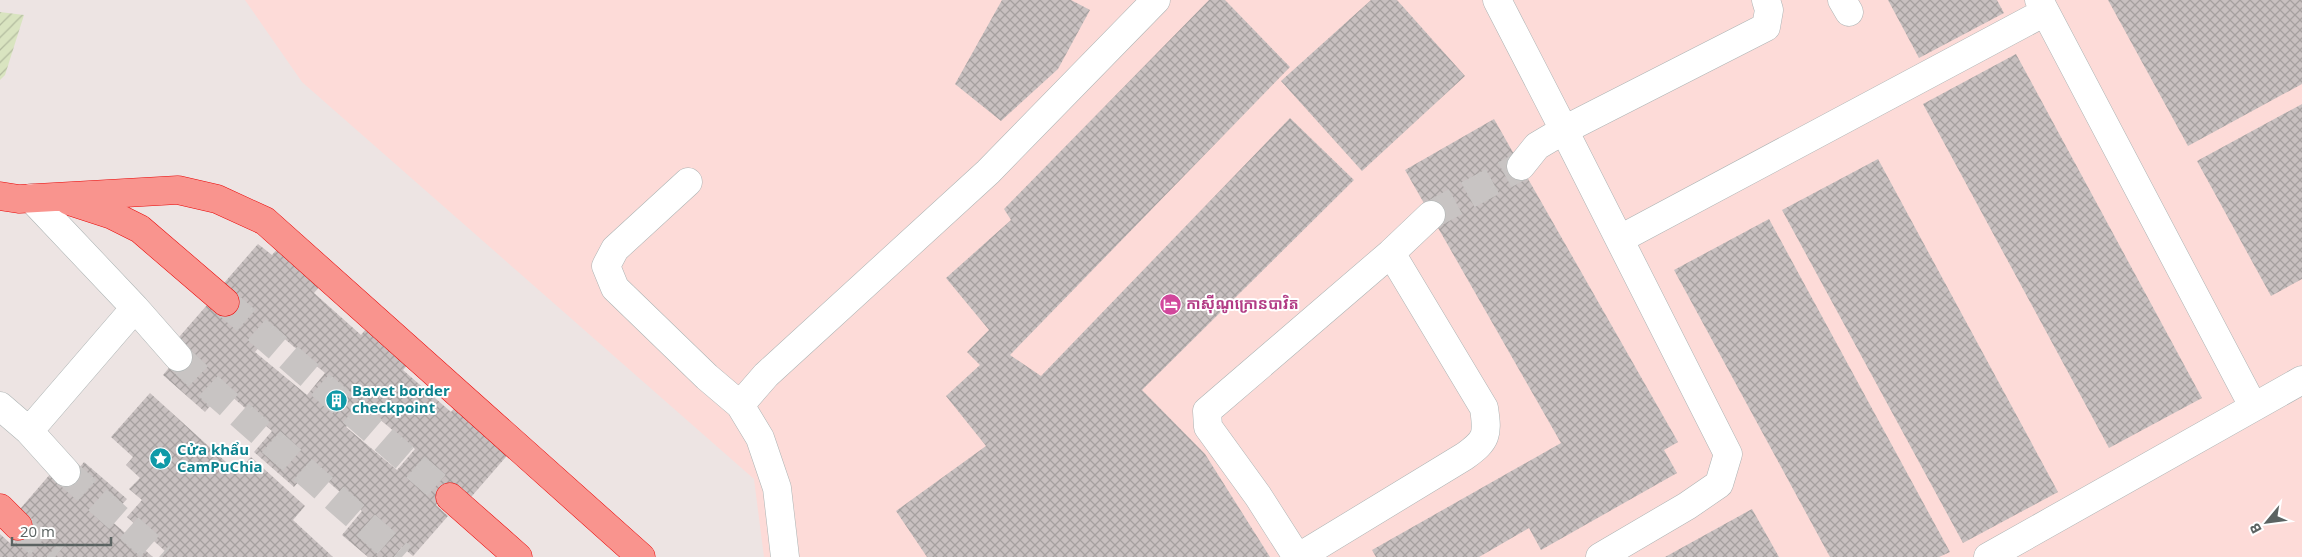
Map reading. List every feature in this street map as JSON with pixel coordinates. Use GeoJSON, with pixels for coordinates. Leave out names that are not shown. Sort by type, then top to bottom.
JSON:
{"type":"FeatureCollection","features":[{"type":"Feature","properties":{"kind":"highway"},"geometry":{"type":"LineString","coordinates":[[20,201],[178,190],[217,199],[266,221],[641,557]]}},
{"type":"Feature","properties":{"kind":"highway"},"geometry":{"type":"LineString","coordinates":[[20,201],[112,215],[140,229],[225,302]]}},
{"type":"Feature","properties":{"kind":"highway"},"geometry":{"type":"LineString","coordinates":[[450,497],[518,557]]}},
{"type":"Feature","properties":{"kind":"street"},"geometry":{"type":"LineString","coordinates":[[740,405],[766,375],[988,172],[1156,0]]}},
{"type":"Feature","properties":{"kind":"street"},"geometry":{"type":"LineString","coordinates":[[1497,0],[1728,454],[1719,484],[1687,506],[1600,557]]}},
{"type":"Feature","properties":{"kind":"street"},"geometry":{"type":"LineString","coordinates":[[1521,166],[1537,146],[1564,130],[1766,27],[1769,10],[1766,0]]}},
{"type":"Feature","properties":{"kind":"street"},"geometry":{"type":"LineString","coordinates":[[1620,239],[2042,6],[2253,406]]}},
{"type":"Feature","properties":{"kind":"street"},"geometry":{"type":"LineString","coordinates":[[688,182],[615,249],[606,266],[615,288],[707,377],[740,405],[760,438],[777,488],[785,557]]}},
{"type":"Feature","properties":{"kind":"street"},"geometry":{"type":"LineString","coordinates":[[20,201],[135,308],[178,357]]}},
{"type":"Feature","properties":{"kind":"street"},"geometry":{"type":"LineString","coordinates":[[1392,253],[1484,408],[1488,430],[1481,444],[1465,456],[1298,557],[1258,496],[1208,427],[1207,411],[1392,253],[1431,215]]}},
{"type":"Feature","properties":{"kind":"street"},"geometry":{"type":"LineString","coordinates":[[29,431],[135,308]]}},
{"type":"Feature","properties":{"kind":"street"},"geometry":{"type":"LineString","coordinates":[[1988,557],[2302,380]]}},
{"type":"Feature","properties":{"kind":"street"},"geometry":{"type":"LineString","coordinates":[[0,406],[29,431],[66,472]]}},
{"type":"Feature","properties":{"kind":"shaded area"},"geometry":{"type":"Polygon","coordinates":[[[245,0],[2302,0],[2302,557],[764,557],[754,479],[302,82],[245,0]]]}},
{"type":"Feature","properties":{"kind":"green space"},"geometry":{"type":"Polygon","coordinates":[[[0,12],[24,15],[5,75],[0,80],[0,12]]]}},
{"type":"Feature","properties":{"kind":"building"},"geometry":{"type":"Polygon","coordinates":[[[1002,0],[1071,0],[1090,10],[1058,69],[1001,121],[955,84],[1002,0]]]}},
{"type":"Feature","properties":{"kind":"building","name":"កាស៊ីណូក្រោនបាវិត"},"geometry":{"type":"Polygon","coordinates":[[[1209,0],[1225,0],[1290,67],[1010,355],[1041,376],[1290,118],[1354,180],[1142,390],[1205,454],[1270,557],[927,557],[896,511],[986,446],[946,396],[980,365],[967,352],[989,330],[946,278],[1011,220],[1004,209],[1209,0]]]}},
{"type":"Feature","properties":{"kind":"building"},"geometry":{"type":"Polygon","coordinates":[[[1371,0],[1397,0],[1465,76],[1362,171],[1281,81],[1371,0]]]}},
{"type":"Feature","properties":{"kind":"building"},"geometry":{"type":"Polygon","coordinates":[[[1888,0],[1997,0],[2004,13],[1919,58],[1888,0]]]}},
{"type":"Feature","properties":{"kind":"building"},"geometry":{"type":"Polygon","coordinates":[[[2108,0],[2302,0],[2302,84],[2188,146],[2108,0]]]}},
{"type":"Feature","properties":{"kind":"building"},"geometry":{"type":"Polygon","coordinates":[[[2016,54],[2202,398],[2109,448],[1923,104],[2016,54]]]}},
{"type":"Feature","properties":{"kind":"building"},"geometry":{"type":"Polygon","coordinates":[[[2302,104],[2302,279],[2271,296],[2197,161],[2302,104]]]}},
{"type":"Feature","properties":{"kind":"building"},"geometry":{"type":"Polygon","coordinates":[[[1494,119],[1678,442],[1664,450],[1677,473],[1541,550],[1529,528],[1479,557],[1376,557],[1372,550],[1561,443],[1405,170],[1494,119]]]}},
{"type":"Feature","properties":{"kind":"building"},"geometry":{"type":"Polygon","coordinates":[[[1878,159],[2058,492],[1963,543],[1782,210],[1878,159]]]}},
{"type":"Feature","properties":{"kind":"building"},"geometry":{"type":"Polygon","coordinates":[[[1769,219],[1950,552],[1939,557],[1830,557],[1674,270],[1769,219]]]}},
{"type":"Feature","properties":{"kind":"building","name":"Bavet border checkpoint"},"geometry":{"type":"Polygon","coordinates":[[[258,244],[272,255],[279,247],[322,284],[314,293],[361,335],[370,324],[412,360],[403,370],[451,412],[458,404],[512,450],[465,504],[449,489],[436,505],[448,516],[413,556],[402,547],[394,557],[368,557],[342,535],[362,511],[311,467],[294,487],[254,452],[272,431],[224,390],[205,412],[163,375],[182,352],[173,344],[207,305],[217,314],[236,293],[224,283],[258,244]],[[274,330],[255,352],[307,395],[325,373],[274,330]],[[364,406],[346,427],[397,470],[415,449],[364,406]]]}},
{"type":"Feature","properties":{"kind":"building"},"geometry":{"type":"Polygon","coordinates":[[[150,393],[237,472],[251,457],[305,506],[293,520],[333,557],[161,557],[165,551],[127,517],[142,500],[129,489],[140,478],[126,465],[133,457],[111,437],[150,393]]]}},
{"type":"Feature","properties":{"kind":"building"},"geometry":{"type":"Polygon","coordinates":[[[84,462],[127,499],[109,519],[153,557],[0,557],[0,534],[12,545],[33,520],[20,509],[52,472],[66,484],[84,462]]]}},
{"type":"Feature","properties":{"kind":"building"},"geometry":{"type":"Polygon","coordinates":[[[1752,509],[1779,557],[1665,557],[1752,509]]]}},
{"type":"Feature","properties":{"kind":"tunnel"},"geometry":{"type":"LineString","coordinates":[[1431,215],[1521,166]]}},
{"type":"Feature","properties":{"kind":"tunnel"},"geometry":{"type":"LineString","coordinates":[[225,302],[450,497]]}},
{"type":"Feature","properties":{"kind":"tunnel"},"geometry":{"type":"LineString","coordinates":[[178,357],[219,396],[402,557]]}},
{"type":"Feature","properties":{"kind":"tunnel"},"geometry":{"type":"LineString","coordinates":[[66,472],[162,557]]}},
{"type":"Feature","properties":{"kind":"tunnel"},"geometry":{"type":"LineString","coordinates":[[18,526],[55,557]]}},
{"type":"Feature","properties":{"kind":"place","name":"កាស៊ីណូក្រោនបាវិត"},"geometry":{"type":"Point","coordinates":[1170,304]}},
{"type":"Feature","properties":{"kind":"place","name":"Bavet border checkpoint"},"geometry":{"type":"Point","coordinates":[336,400]}},
{"type":"Feature","properties":{"kind":"place","name":"Cửa khẩu CamPuChia"},"geometry":{"type":"Point","coordinates":[161,459]}}]}
